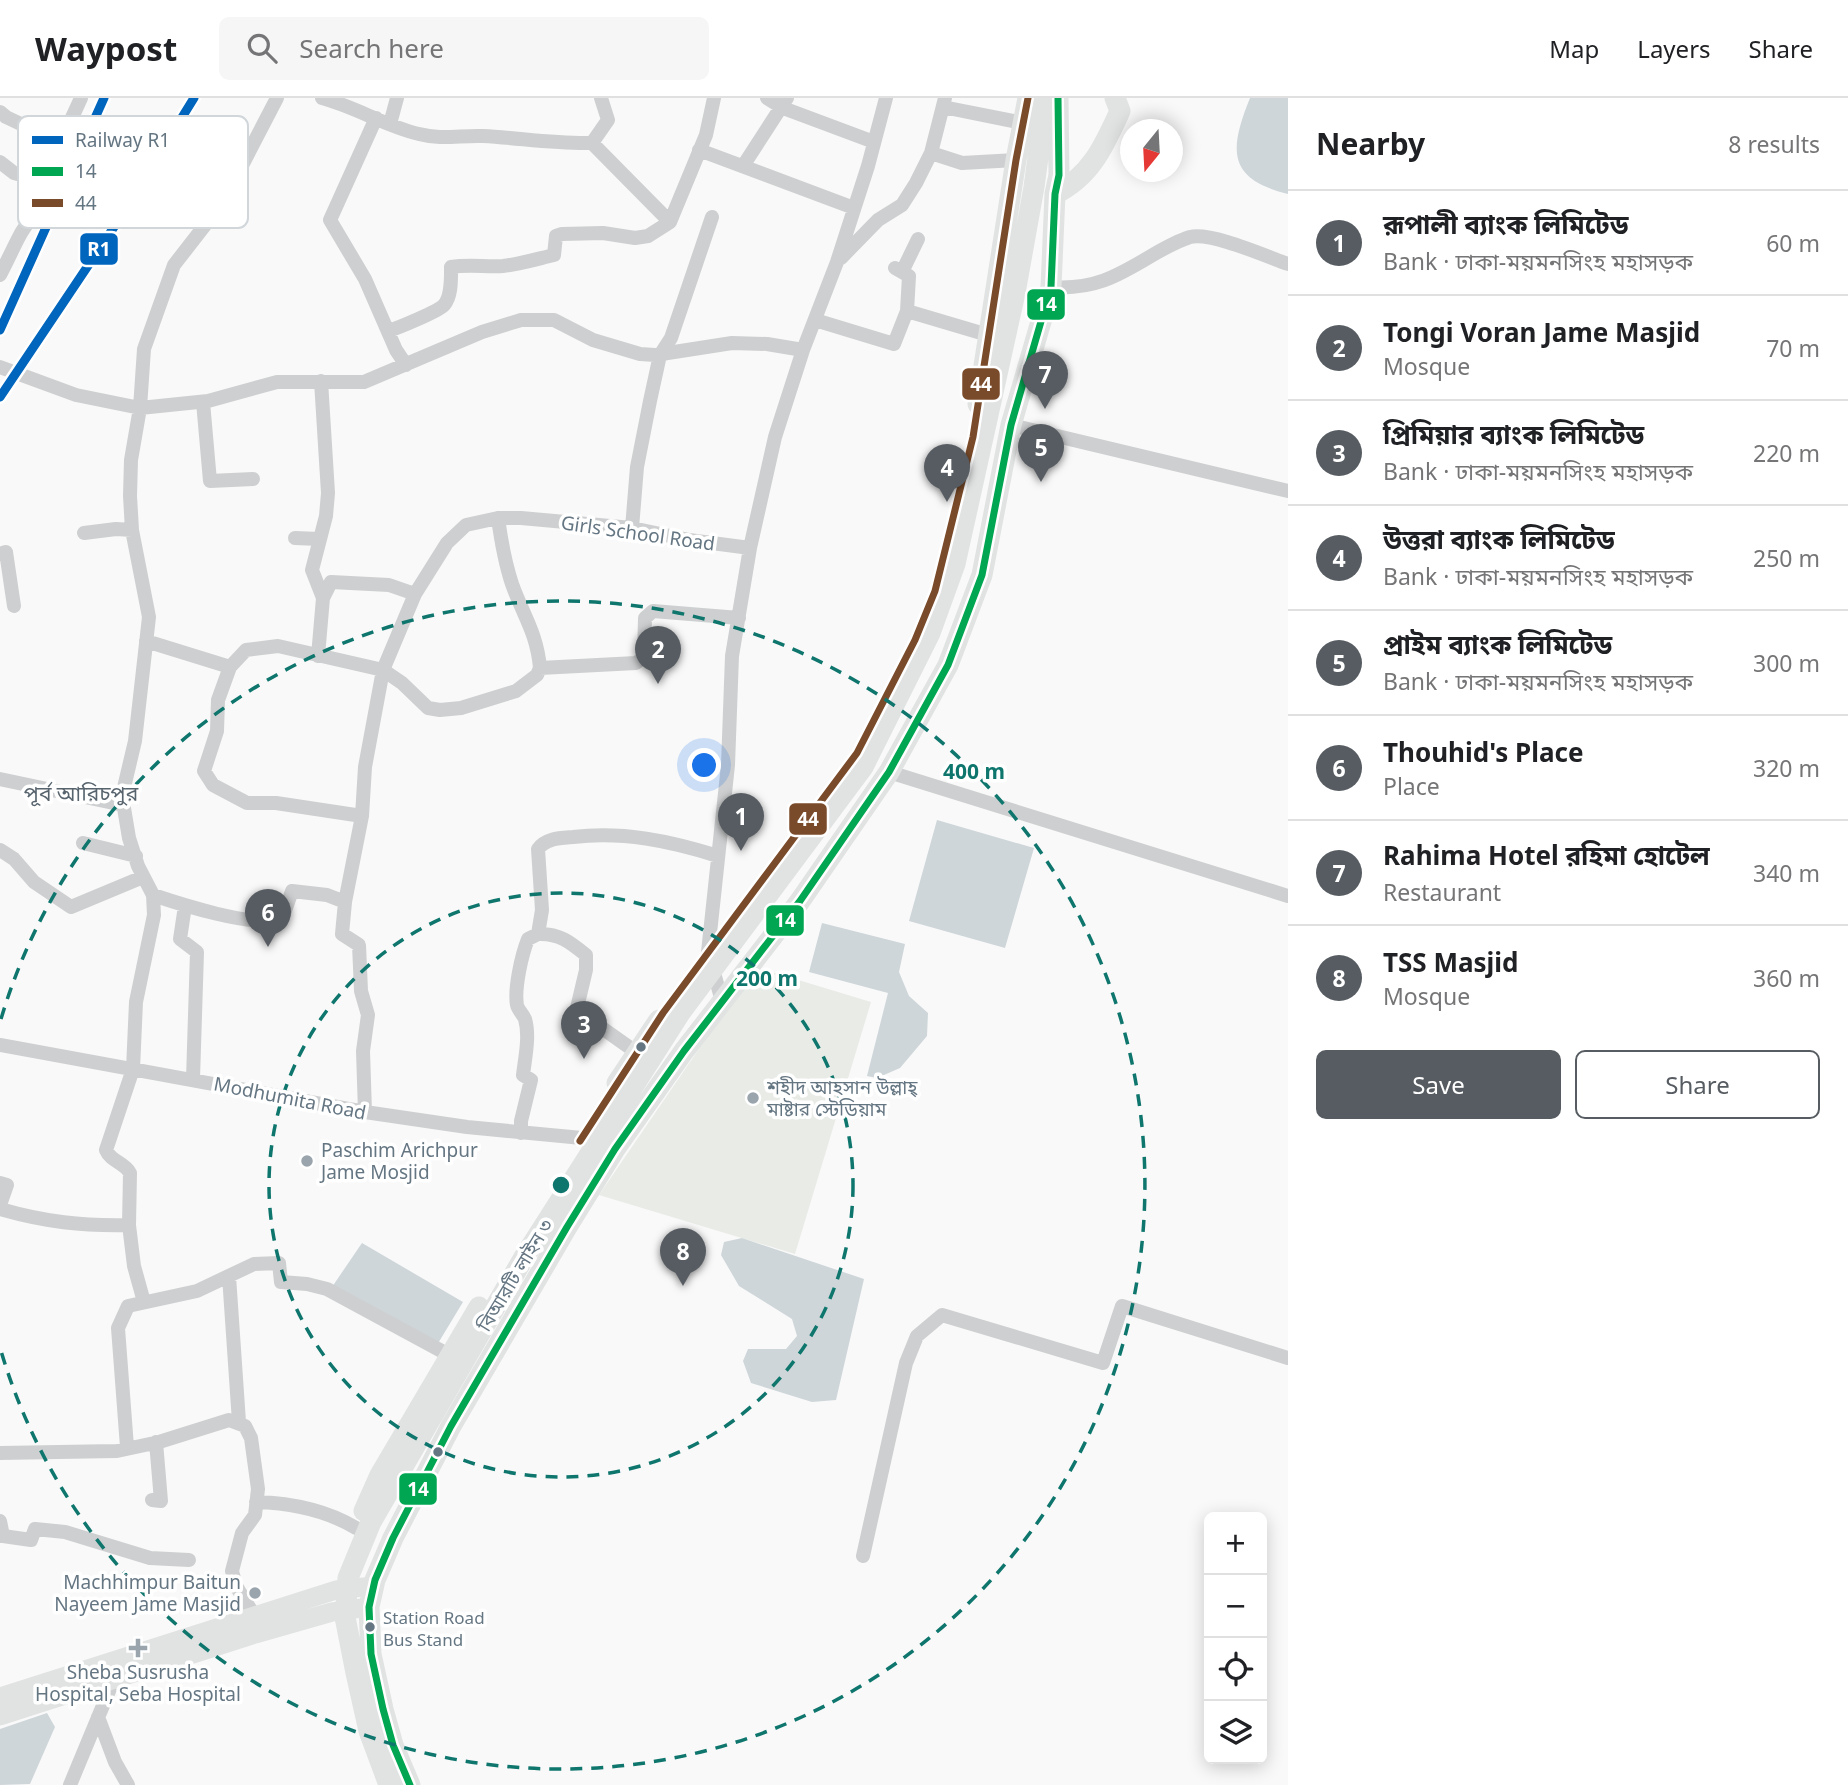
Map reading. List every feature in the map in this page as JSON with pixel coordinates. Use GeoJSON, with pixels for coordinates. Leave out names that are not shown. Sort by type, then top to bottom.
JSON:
{"type":"FeatureCollection","features":[{"type":"Feature","properties":{"kind":"highway"},"geometry":{"type":"LineString","coordinates":[[377,1785],[360,1738],[345,1682],[332,1612],[336,1590],[356,1528],[380,1475],[449,1356],[636,1052],[663,1013],[713,958],[857,752],[915,640],[935,591],[973,437],[1028,98]]}},
{"type":"Feature","properties":{"kind":"highway","name":"বিআরটি লাইন ৩"},"geometry":{"type":"LineString","coordinates":[[389,1785],[369,1731],[345,1617],[348,1578],[370,1522],[523,1259],[713,958],[863,767],[930,633],[955,564],[1004,342],[1034,187],[1046,98]]}},
{"type":"Feature","properties":{"kind":"highway"},"geometry":{"type":"LineString","coordinates":[[410,1785],[393,1745],[371,1654],[371,1597],[393,1538],[451,1426],[566,1227],[615,1149],[684,1051],[800,901],[889,772],[948,665],[978,586],[1011,425],[1051,287],[1055,194],[1059,175],[1058,98]]}},
{"type":"Feature","properties":{"kind":"highway"},"geometry":{"type":"LineString","coordinates":[[1055,194],[1074,184],[1101,151],[1120,111],[1115,98]]}},
{"type":"Feature","properties":{"kind":"main road"},"geometry":{"type":"LineString","coordinates":[[0,1697],[336,1590],[371,1597]]}},
{"type":"Feature","properties":{"kind":"main road"},"geometry":{"type":"LineString","coordinates":[[0,1716],[332,1612],[371,1597]]}},
{"type":"Feature","properties":{"kind":"street"},"geometry":{"type":"LineString","coordinates":[[72,116],[81,98]]}},
{"type":"Feature","properties":{"kind":"street"},"geometry":{"type":"LineString","coordinates":[[248,154],[277,98]]}},
{"type":"Feature","properties":{"kind":"street"},"geometry":{"type":"LineString","coordinates":[[322,98],[437,139],[481,136],[558,144],[592,143],[670,222]]}},
{"type":"Feature","properties":{"kind":"street"},"geometry":{"type":"LineString","coordinates":[[390,124],[397,98]]}},
{"type":"Feature","properties":{"kind":"street"},"geometry":{"type":"LineString","coordinates":[[592,143],[608,120],[601,98]]}},
{"type":"Feature","properties":{"kind":"street"},"geometry":{"type":"LineString","coordinates":[[388,331],[444,307],[450,292],[451,267],[469,264],[485,267],[505,265],[554,255],[556,236],[562,233],[603,233],[635,238],[649,236],[670,222],[706,135],[714,98]]}},
{"type":"Feature","properties":{"kind":"street"},"geometry":{"type":"LineString","coordinates":[[767,98],[785,103],[874,142]]}},
{"type":"Feature","properties":{"kind":"street"},"geometry":{"type":"LineString","coordinates":[[722,1001],[713,958],[718,856],[728,765],[732,656],[750,548],[775,437],[803,350],[837,262],[886,98]]}},
{"type":"Feature","properties":{"kind":"street"},"geometry":{"type":"LineString","coordinates":[[837,262],[878,220],[902,205],[932,153],[944,102],[1023,123]]}},
{"type":"Feature","properties":{"kind":"street"},"geometry":{"type":"LineString","coordinates":[[743,166],[785,103]]}},
{"type":"Feature","properties":{"kind":"street"},"geometry":{"type":"LineString","coordinates":[[0,112],[18,121]]}},
{"type":"Feature","properties":{"kind":"street"},"geometry":{"type":"LineString","coordinates":[[376,118],[330,220],[365,279],[406,365]]}},
{"type":"Feature","properties":{"kind":"street"},"geometry":{"type":"LineString","coordinates":[[699,150],[854,208]]}},
{"type":"Feature","properties":{"kind":"street"},"geometry":{"type":"LineString","coordinates":[[932,153],[962,163],[1016,160]]}},
{"type":"Feature","properties":{"kind":"street"},"geometry":{"type":"LineString","coordinates":[[0,162],[18,174]]}},
{"type":"Feature","properties":{"kind":"street"},"geometry":{"type":"LineString","coordinates":[[632,528],[637,467],[660,355],[671,338],[712,217]]}},
{"type":"Feature","properties":{"kind":"street"},"geometry":{"type":"LineString","coordinates":[[0,275],[25,228]]}},
{"type":"Feature","properties":{"kind":"street"},"geometry":{"type":"LineString","coordinates":[[144,1302],[134,1266],[129,1225],[130,1173],[127,1167],[112,1160],[106,1150],[133,1069],[136,1002],[154,915],[153,895],[143,877],[129,838],[123,805],[124,787],[135,741],[149,617],[132,530],[131,460],[140,408],[144,349],[174,265],[203,228]]}},
{"type":"Feature","properties":{"kind":"street"},"geometry":{"type":"LineString","coordinates":[[1051,287],[1074,289],[1097,284],[1191,237],[1208,237],[1288,264]]}},
{"type":"Feature","properties":{"kind":"street"},"geometry":{"type":"LineString","coordinates":[[815,320],[894,344],[907,311],[909,276],[899,270],[918,239]]}},
{"type":"Feature","properties":{"kind":"street"},"geometry":{"type":"LineString","coordinates":[[907,311],[988,335]]}},
{"type":"Feature","properties":{"kind":"street"},"geometry":{"type":"LineString","coordinates":[[0,367],[86,398],[140,408],[203,402],[277,382],[364,383],[482,332],[521,320],[554,320],[593,340],[640,354],[660,355],[732,343],[767,344],[803,350]]}},
{"type":"Feature","properties":{"kind":"street"},"geometry":{"type":"LineString","coordinates":[[321,381],[328,493],[326,516],[312,570],[323,598]]}},
{"type":"Feature","properties":{"kind":"street"},"geometry":{"type":"LineString","coordinates":[[203,402],[211,481],[253,479]]}},
{"type":"Feature","properties":{"kind":"street"},"geometry":{"type":"LineString","coordinates":[[1011,425],[1288,491]]}},
{"type":"Feature","properties":{"kind":"street"},"geometry":{"type":"LineString","coordinates":[[362,816],[276,803],[247,803],[213,785],[204,771],[217,732],[218,700],[230,667],[246,650],[278,646],[383,670],[402,682],[428,708],[440,710],[461,708],[516,691],[537,675],[540,668],[528,617],[507,566],[498,518]]}},
{"type":"Feature","properties":{"kind":"street","name":"Girls School Road"},"geometry":{"type":"LineString","coordinates":[[365,1112],[363,1051],[368,1015],[361,991],[359,945],[342,934],[345,902],[362,816],[365,767],[383,670],[415,594],[447,543],[466,525],[498,518],[521,518],[632,528],[689,540],[750,548]]}},
{"type":"Feature","properties":{"kind":"street"},"geometry":{"type":"LineString","coordinates":[[84,533],[132,530]]}},
{"type":"Feature","properties":{"kind":"street"},"geometry":{"type":"LineString","coordinates":[[295,538],[319,539]]}},
{"type":"Feature","properties":{"kind":"street"},"geometry":{"type":"LineString","coordinates":[[0,554],[6,552],[14,606]]}},
{"type":"Feature","properties":{"kind":"street"},"geometry":{"type":"LineString","coordinates":[[318,656],[323,598],[331,582],[389,585],[415,594]]}},
{"type":"Feature","properties":{"kind":"street"},"geometry":{"type":"LineString","coordinates":[[540,668],[636,663],[644,657],[645,618],[653,611],[739,618]]}},
{"type":"Feature","properties":{"kind":"street"},"geometry":{"type":"LineString","coordinates":[[146,641],[230,667]]}},
{"type":"Feature","properties":{"kind":"street"},"geometry":{"type":"LineString","coordinates":[[889,772],[1288,896]]}},
{"type":"Feature","properties":{"kind":"street"},"geometry":{"type":"LineString","coordinates":[[0,779],[123,805]]}},
{"type":"Feature","properties":{"kind":"street"},"geometry":{"type":"LineString","coordinates":[[538,934],[542,910],[538,849],[552,839],[626,835],[684,845],[718,856]]}},
{"type":"Feature","properties":{"kind":"street"},"geometry":{"type":"LineString","coordinates":[[83,844],[136,856]]}},
{"type":"Feature","properties":{"kind":"street"},"geometry":{"type":"LineString","coordinates":[[0,850],[14,859],[34,882],[71,907],[143,877]]}},
{"type":"Feature","properties":{"kind":"street"},"geometry":{"type":"LineString","coordinates":[[153,895],[185,906],[242,919],[281,922],[292,891],[328,895],[345,902]]}},
{"type":"Feature","properties":{"kind":"street"},"geometry":{"type":"LineString","coordinates":[[185,906],[180,939],[197,952],[192,1079]]}},
{"type":"Feature","properties":{"kind":"street"},"geometry":{"type":"LineString","coordinates":[[521,1133],[521,1121],[531,1080],[523,1075],[525,1018],[517,1005],[524,949],[528,939],[538,934],[553,934],[566,939],[586,955],[586,970],[577,1008],[636,1052]]}},
{"type":"Feature","properties":{"kind":"street","name":"Modhumita Road"},"geometry":{"type":"LineString","coordinates":[[0,1045],[365,1112],[521,1133],[582,1138]]}},
{"type":"Feature","properties":{"kind":"street"},"geometry":{"type":"LineString","coordinates":[[0,1183],[7,1185],[0,1207],[40,1220],[87,1226],[129,1225]]}},
{"type":"Feature","properties":{"kind":"street"},"geometry":{"type":"LineString","coordinates":[[127,1447],[118,1328],[128,1306],[197,1291],[254,1264],[279,1263],[281,1282],[327,1289],[431,1343],[449,1356]]}},
{"type":"Feature","properties":{"kind":"street"},"geometry":{"type":"LineString","coordinates":[[229,1276],[239,1422]]}},
{"type":"Feature","properties":{"kind":"street"},"geometry":{"type":"LineString","coordinates":[[863,1556],[906,1363],[916,1336],[942,1315],[1103,1363],[1122,1306],[1288,1358]]}},
{"type":"Feature","properties":{"kind":"street"},"geometry":{"type":"LineString","coordinates":[[0,1453],[117,1451],[229,1420],[239,1422],[245,1426],[251,1437],[258,1489],[255,1515],[242,1534],[232,1571],[236,1586],[254,1615]]}},
{"type":"Feature","properties":{"kind":"street"},"geometry":{"type":"LineString","coordinates":[[152,1500],[161,1501],[156,1442]]}},
{"type":"Feature","properties":{"kind":"street"},"geometry":{"type":"LineString","coordinates":[[256,1502],[292,1504],[346,1522],[356,1528]]}},
{"type":"Feature","properties":{"kind":"street"},"geometry":{"type":"LineString","coordinates":[[1,1531],[31,1540],[35,1529],[65,1532],[150,1558],[189,1560]]}},
{"type":"Feature","properties":{"kind":"street"},"geometry":{"type":"LineString","coordinates":[[70,1785],[114,1679]]}},
{"type":"Feature","properties":{"kind":"street"},"geometry":{"type":"LineString","coordinates":[[98,1717],[115,1762],[128,1785]]}},
{"type":"Feature","properties":{"kind":"shaded area"},"geometry":{"type":"Polygon","coordinates":[[[1250,98],[1288,98],[1288,194],[1253,180],[1238,160],[1238,133],[1250,98]]]}},
{"type":"Feature","properties":{"kind":"shaded area"},"geometry":{"type":"Polygon","coordinates":[[[937,820],[1034,848],[1005,948],[909,921],[937,820]]]}},
{"type":"Feature","properties":{"kind":"shaded area"},"geometry":{"type":"Polygon","coordinates":[[[822,923],[905,944],[899,972],[909,996],[928,1013],[927,1036],[900,1068],[877,1078],[867,1076],[888,993],[809,972],[822,923]]]}},
{"type":"Feature","properties":{"kind":"shaded area","name":"শহীদ আহসান উল্লাহ্‌ মাষ্টার স্টেডিয়াম"},"geometry":{"type":"Polygon","coordinates":[[[755,967],[871,1002],[795,1254],[599,1195],[755,967]]]}},
{"type":"Feature","properties":{"kind":"shaded area"},"geometry":{"type":"Polygon","coordinates":[[[742,1238],[864,1279],[836,1400],[812,1402],[751,1383],[743,1361],[748,1349],[786,1349],[797,1336],[792,1319],[739,1286],[721,1255],[724,1242],[742,1238]]]}},
{"type":"Feature","properties":{"kind":"shaded area"},"geometry":{"type":"Polygon","coordinates":[[[362,1243],[463,1302],[437,1345],[332,1287],[362,1243]]]}},
{"type":"Feature","properties":{"kind":"shaded area"},"geometry":{"type":"Polygon","coordinates":[[[47,1713],[55,1727],[30,1784],[0,1785],[0,1729],[47,1713]]]}},
{"type":"Feature","properties":{"kind":"rail line","name":"R1"},"geometry":{"type":"LineString","coordinates":[[96,116],[104,98]]}},
{"type":"Feature","properties":{"kind":"rail line","name":"R1"},"geometry":{"type":"LineString","coordinates":[[183,116],[194,98]]}},
{"type":"Feature","properties":{"kind":"rail line","name":"R1"},"geometry":{"type":"LineString","coordinates":[[0,330],[46,228]]}},
{"type":"Feature","properties":{"kind":"rail line","name":"R1"},"geometry":{"type":"LineString","coordinates":[[0,397],[113,228]]}},
{"type":"Feature","properties":{"kind":"transit line","name":"44"},"geometry":{"type":"LineString","coordinates":[[580,1141],[663,1013],[857,753],[915,640],[935,591],[973,437],[1028,98]]}},
{"type":"Feature","properties":{"kind":"transit line","name":"14"},"geometry":{"type":"LineString","coordinates":[[410,1785],[393,1745],[371,1654],[369,1607],[375,1580],[393,1538],[451,1426],[615,1149],[684,1051],[800,901],[889,772],[948,665],[982,575],[1011,425],[1051,287],[1055,194],[1059,175],[1058,98]]}},
{"type":"Feature","properties":{"kind":"place","name":"Rahima Hotel রহিমা হোটেল"},"geometry":{"type":"Point","coordinates":[1045,409]}},
{"type":"Feature","properties":{"kind":"place","name":"প্রাইম ব্যাংক লিমিটেড"},"geometry":{"type":"Point","coordinates":[1041,482]}},
{"type":"Feature","properties":{"kind":"place","name":"উত্তরা ব্যাংক লিমিটেড"},"geometry":{"type":"Point","coordinates":[947,502]}},
{"type":"Feature","properties":{"kind":"place","name":"Tongi Voran Jame Masjid"},"geometry":{"type":"Point","coordinates":[658,684]}},
{"type":"Feature","properties":{"kind":"place","name":"রূপালী ব্যাংক লিমিটেড"},"geometry":{"type":"Point","coordinates":[741,851]}},
{"type":"Feature","properties":{"kind":"place","name":"Thouhid's Place"},"geometry":{"type":"Point","coordinates":[268,947]}},
{"type":"Feature","properties":{"kind":"place","name":"প্রিমিয়ার ব্যাংক লিমিটেড"},"geometry":{"type":"Point","coordinates":[584,1059]}},
{"type":"Feature","properties":{"kind":"place","name":"শহীদ আহসান উল্লাহ্‌ মাষ্টার স্টেডিয়াম"},"geometry":{"type":"Point","coordinates":[753,1098]}},
{"type":"Feature","properties":{"kind":"place","name":"Paschim Arichpur Jame Mosjid"},"geometry":{"type":"Point","coordinates":[307,1161]}},
{"type":"Feature","properties":{"kind":"place","name":"TSS Masjid"},"geometry":{"type":"Point","coordinates":[683,1286]}},
{"type":"Feature","properties":{"kind":"place","name":"Machhimpur Baitun Nayeem Jame Masjid"},"geometry":{"type":"Point","coordinates":[255,1593]}},
{"type":"Feature","properties":{"kind":"place","name":"Station Road Bus Stand"},"geometry":{"type":"Point","coordinates":[370,1627]}},
{"type":"Feature","properties":{"kind":"place","name":"Sheba Susrusha Hospital, Seba Hospital"},"geometry":{"type":"Point","coordinates":[138,1648]}},
{"type":"Feature","properties":{"kind":"district","name":"পূর্ব আরিচপুর"},"geometry":{"type":"Point","coordinates":[81,793]}}]}
